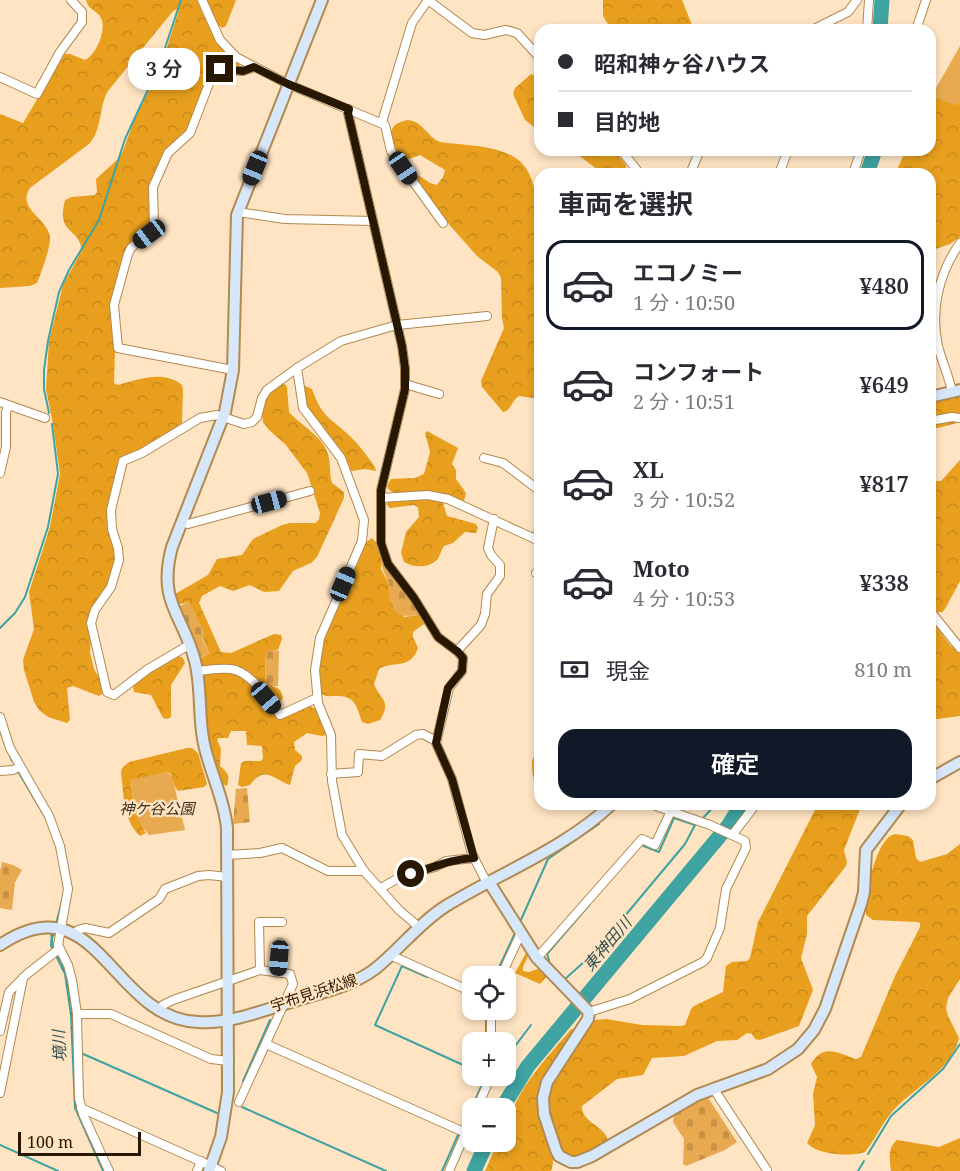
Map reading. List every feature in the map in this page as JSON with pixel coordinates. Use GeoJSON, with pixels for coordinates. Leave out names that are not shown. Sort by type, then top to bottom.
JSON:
{"type":"FeatureCollection","features":[{"type":"Feature","properties":{"kind":"street"},"geometry":{"type":"LineString","coordinates":[[0,77],[37,94],[60,52],[82,22],[82,12],[71,0]]}},
{"type":"Feature","properties":{"kind":"street"},"geometry":{"type":"LineString","coordinates":[[202,0],[220,39],[236,57],[288,84],[382,122],[387,128],[391,151],[443,223]]}},
{"type":"Feature","properties":{"kind":"street"},"geometry":{"type":"LineString","coordinates":[[210,1167],[226,1115],[229,1061],[225,812],[203,742],[197,671],[189,645],[175,616],[167,587],[169,557],[224,416],[231,391],[238,212],[322,0]]}},
{"type":"Feature","properties":{"kind":"street"},"geometry":{"type":"LineString","coordinates":[[382,122],[412,23],[428,0],[472,33],[484,35],[506,30],[517,33],[534,51]]}},
{"type":"Feature","properties":{"kind":"street"},"geometry":{"type":"LineString","coordinates":[[823,24],[848,12],[857,0]]}},
{"type":"Feature","properties":{"kind":"street"},"geometry":{"type":"LineString","coordinates":[[867,24],[869,0]]}},
{"type":"Feature","properties":{"kind":"street"},"geometry":{"type":"LineString","coordinates":[[918,24],[926,0]]}},
{"type":"Feature","properties":{"kind":"street"},"geometry":{"type":"LineString","coordinates":[[829,24],[830,20]]}},
{"type":"Feature","properties":{"kind":"street"},"geometry":{"type":"LineString","coordinates":[[233,370],[118,348],[114,305],[131,248],[154,228],[153,187],[168,153],[190,133],[212,75],[220,69],[243,71],[254,67]]}},
{"type":"Feature","properties":{"kind":"street"},"geometry":{"type":"LineString","coordinates":[[349,109],[348,113],[404,357],[405,384],[381,498],[380,535],[384,557],[414,598],[438,637],[463,658],[462,671],[448,688],[436,741],[452,779],[474,858],[537,958],[588,1010],[588,1019],[547,1082],[543,1098],[544,1114],[556,1150],[564,1160],[584,1161],[685,1101],[778,1063],[798,1049],[814,1030],[825,1009],[863,898],[866,850],[896,810]]}},
{"type":"Feature","properties":{"kind":"street"},"geometry":{"type":"LineString","coordinates":[[626,156],[635,168]]}},
{"type":"Feature","properties":{"kind":"street"},"geometry":{"type":"LineString","coordinates":[[238,212],[285,219],[373,221]]}},
{"type":"Feature","properties":{"kind":"street"},"geometry":{"type":"LineString","coordinates":[[936,310],[940,284],[948,263],[960,243]]}},
{"type":"Feature","properties":{"kind":"street"},"geometry":{"type":"LineString","coordinates":[[189,645],[148,669],[114,694],[107,692],[91,622],[95,610],[111,587],[118,560],[118,548],[112,529],[111,516],[123,461],[145,451],[200,418],[224,416],[244,424],[252,423],[258,417],[262,398],[267,390],[341,341],[397,325],[487,316]]}},
{"type":"Feature","properties":{"kind":"street"},"geometry":{"type":"LineString","coordinates":[[936,324],[939,348],[956,391],[936,396]]}},
{"type":"Feature","properties":{"kind":"street"},"geometry":{"type":"LineString","coordinates":[[297,368],[303,408],[340,458],[362,513],[364,527],[362,541],[320,638],[315,670],[317,698],[331,735],[332,774],[342,835],[364,871],[399,910],[418,927]]}},
{"type":"Feature","properties":{"kind":"street"},"geometry":{"type":"LineString","coordinates":[[405,384],[439,394]]}},
{"type":"Feature","properties":{"kind":"street"},"geometry":{"type":"LineString","coordinates":[[4,404],[45,418]]}},
{"type":"Feature","properties":{"kind":"street"},"geometry":{"type":"LineString","coordinates":[[0,473],[6,447],[4,404]]}},
{"type":"Feature","properties":{"kind":"street"},"geometry":{"type":"LineString","coordinates":[[936,420],[960,418]]}},
{"type":"Feature","properties":{"kind":"street"},"geometry":{"type":"LineString","coordinates":[[484,458],[503,463],[534,486]]}},
{"type":"Feature","properties":{"kind":"street"},"geometry":{"type":"LineString","coordinates":[[183,522],[188,524],[310,491]]}},
{"type":"Feature","properties":{"kind":"street"},"geometry":{"type":"LineString","coordinates":[[381,498],[438,496],[534,539]]}},
{"type":"Feature","properties":{"kind":"street"},"geometry":{"type":"LineString","coordinates":[[457,651],[481,625],[485,614],[487,594],[500,576],[500,565],[488,548],[494,519]]}},
{"type":"Feature","properties":{"kind":"street"},"geometry":{"type":"LineString","coordinates":[[936,618],[960,648]]}},
{"type":"Feature","properties":{"kind":"street"},"geometry":{"type":"LineString","coordinates":[[197,671],[229,669],[241,672],[251,680],[280,715],[317,698]]}},
{"type":"Feature","properties":{"kind":"street"},"geometry":{"type":"LineString","coordinates":[[0,717],[19,767],[49,816],[60,846],[68,889],[56,927],[58,940],[56,951],[4,996],[0,1031]]}},
{"type":"Feature","properties":{"kind":"street"},"geometry":{"type":"LineString","coordinates":[[332,774],[358,772],[359,754],[382,756],[416,735],[423,734],[436,741]]}},
{"type":"Feature","properties":{"kind":"street"},"geometry":{"type":"LineString","coordinates":[[936,776],[960,762]]}},
{"type":"Feature","properties":{"kind":"street"},"geometry":{"type":"LineString","coordinates":[[0,771],[19,767]]}},
{"type":"Feature","properties":{"kind":"street","name":"宇布見浜松線"},"geometry":{"type":"LineString","coordinates":[[56,927],[76,934],[87,942],[144,1000],[159,1011],[185,1021],[228,1020],[353,982],[373,970],[438,911],[557,846],[604,810]]}},
{"type":"Feature","properties":{"kind":"street"},"geometry":{"type":"LineString","coordinates":[[588,1010],[630,999],[704,962],[720,928],[728,882],[746,848],[746,841],[712,825],[667,810]]}},
{"type":"Feature","properties":{"kind":"street"},"geometry":{"type":"LineString","coordinates":[[732,834],[751,810]]}},
{"type":"Feature","properties":{"kind":"street"},"geometry":{"type":"LineString","coordinates":[[537,958],[642,839],[655,845],[670,811]]}},
{"type":"Feature","properties":{"kind":"street"},"geometry":{"type":"LineString","coordinates":[[227,855],[260,853],[282,848],[328,871],[364,871]]}},
{"type":"Feature","properties":{"kind":"street"},"geometry":{"type":"LineString","coordinates":[[381,888],[400,877],[435,867],[446,861],[474,858]]}},
{"type":"Feature","properties":{"kind":"street"},"geometry":{"type":"LineString","coordinates":[[76,934],[78,930],[85,928],[109,933],[159,899],[165,889],[192,878],[210,875],[227,877]]}},
{"type":"Feature","properties":{"kind":"street"},"geometry":{"type":"LineString","coordinates":[[260,970],[259,922],[282,922]]}},
{"type":"Feature","properties":{"kind":"street"},"geometry":{"type":"LineString","coordinates":[[0,945],[22,931],[37,927],[56,927]]}},
{"type":"Feature","properties":{"kind":"street"},"geometry":{"type":"LineString","coordinates":[[506,966],[521,933]]}},
{"type":"Feature","properties":{"kind":"street"},"geometry":{"type":"LineString","coordinates":[[278,972],[280,943]]}},
{"type":"Feature","properties":{"kind":"street"},"geometry":{"type":"LineString","coordinates":[[56,951],[66,958],[71,973],[77,1014],[81,1108],[109,1171]]}},
{"type":"Feature","properties":{"kind":"street"},"geometry":{"type":"LineString","coordinates":[[390,955],[462,987]]}},
{"type":"Feature","properties":{"kind":"street"},"geometry":{"type":"LineString","coordinates":[[159,1011],[163,1005],[173,1000],[260,970],[290,974],[293,984],[239,1102]]}},
{"type":"Feature","properties":{"kind":"street"},"geometry":{"type":"LineString","coordinates":[[0,1093],[23,978]]}},
{"type":"Feature","properties":{"kind":"street"},"geometry":{"type":"LineString","coordinates":[[77,1014],[111,1014],[211,1059],[229,1061]]}},
{"type":"Feature","properties":{"kind":"street"},"geometry":{"type":"LineString","coordinates":[[266,1044],[462,1131]]}},
{"type":"Feature","properties":{"kind":"street"},"geometry":{"type":"LineString","coordinates":[[713,1088],[766,1170]]}},
{"type":"Feature","properties":{"kind":"street"},"geometry":{"type":"LineString","coordinates":[[81,1108],[210,1167]]}},
{"type":"Feature","properties":{"kind":"street"},"geometry":{"type":"LineString","coordinates":[[449,1171],[462,1142]]}},
{"type":"Feature","properties":{"kind":"street"},"geometry":{"type":"LineString","coordinates":[[197,1171],[210,1167]]}},
{"type":"Feature","properties":{"kind":"green space"},"geometry":{"type":"Polygon","coordinates":[[[86,0],[197,0],[219,44],[240,65],[238,67],[219,67],[209,74],[187,132],[150,186],[151,227],[134,241],[111,305],[115,351],[114,383],[118,385],[151,377],[175,380],[182,385],[183,389],[182,423],[141,451],[121,459],[109,503],[116,560],[110,582],[93,609],[90,653],[94,669],[101,681],[103,693],[99,696],[73,686],[67,688],[70,720],[67,723],[48,717],[39,710],[34,702],[23,660],[34,629],[29,592],[50,527],[60,474],[46,389],[49,341],[63,285],[82,250],[80,242],[65,225],[63,211],[65,200],[72,197],[95,195],[97,192],[96,179],[122,153],[134,121],[161,66],[178,13],[177,9],[173,11],[108,91],[99,125],[89,144],[30,188],[27,202],[48,230],[49,247],[37,283],[30,286],[0,288],[0,114],[23,123],[64,54],[85,60],[93,53],[103,29],[101,18],[86,0]]]}},
{"type":"Feature","properties":{"kind":"green space"},"geometry":{"type":"Polygon","coordinates":[[[206,0],[236,0],[226,26],[222,28],[217,24],[206,0]]]}},
{"type":"Feature","properties":{"kind":"green space"},"geometry":{"type":"Polygon","coordinates":[[[603,0],[682,0],[692,24],[608,24],[603,16],[603,0]]]}},
{"type":"Feature","properties":{"kind":"green space"},"geometry":{"type":"Polygon","coordinates":[[[960,46],[960,102],[950,105],[936,97],[936,88],[960,46]]]}},
{"type":"Feature","properties":{"kind":"green space"},"geometry":{"type":"Polygon","coordinates":[[[531,74],[534,76],[534,127],[525,120],[513,94],[515,88],[531,74]]]}},
{"type":"Feature","properties":{"kind":"green space"},"geometry":{"type":"Polygon","coordinates":[[[936,98],[955,105],[960,102],[960,237],[950,244],[936,249],[936,168],[898,168],[903,156],[936,156],[936,98]]]}},
{"type":"Feature","properties":{"kind":"green space"},"geometry":{"type":"Polygon","coordinates":[[[413,121],[440,142],[486,147],[508,154],[518,159],[530,175],[534,188],[534,398],[519,396],[508,410],[503,412],[482,387],[481,381],[504,328],[501,278],[498,272],[477,256],[446,221],[415,179],[418,175],[437,185],[445,170],[420,155],[404,161],[395,149],[391,131],[400,122],[413,121]]]}},
{"type":"Feature","properties":{"kind":"green space"},"geometry":{"type":"Polygon","coordinates":[[[580,156],[619,156],[626,165],[626,168],[595,168],[580,156]]]}},
{"type":"Feature","properties":{"kind":"green space"},"geometry":{"type":"Polygon","coordinates":[[[281,384],[287,387],[289,412],[325,447],[329,457],[332,483],[344,492],[344,498],[317,557],[311,563],[293,571],[279,591],[264,592],[250,585],[233,591],[220,586],[202,596],[199,603],[221,652],[231,653],[274,634],[281,635],[278,650],[266,652],[265,683],[278,688],[281,692],[283,698],[278,704],[274,703],[248,674],[202,666],[201,658],[209,653],[188,602],[177,605],[175,594],[208,575],[217,559],[242,555],[253,539],[282,525],[316,523],[319,519],[320,513],[307,473],[285,444],[263,422],[262,414],[267,395],[281,384]]]}},
{"type":"Feature","properties":{"kind":"green space"},"geometry":{"type":"Polygon","coordinates":[[[303,385],[312,389],[323,412],[358,444],[376,471],[365,469],[351,471],[344,456],[306,406],[303,385]]]}},
{"type":"Feature","properties":{"kind":"green space"},"geometry":{"type":"Polygon","coordinates":[[[960,397],[960,413],[951,415],[950,420],[957,423],[936,428],[936,402],[960,397]]]}},
{"type":"Feature","properties":{"kind":"green space"},"geometry":{"type":"Polygon","coordinates":[[[427,431],[458,448],[452,464],[456,470],[456,479],[466,493],[464,501],[396,494],[389,490],[387,486],[391,479],[415,478],[424,474],[430,452],[425,433],[427,431]]]}},
{"type":"Feature","properties":{"kind":"green space"},"geometry":{"type":"Polygon","coordinates":[[[960,460],[960,581],[945,609],[937,612],[936,481],[941,481],[960,460]]]}},
{"type":"Feature","properties":{"kind":"green space"},"geometry":{"type":"Polygon","coordinates":[[[428,498],[442,500],[447,516],[476,524],[478,528],[476,533],[465,532],[453,543],[444,546],[433,563],[425,566],[412,565],[404,562],[401,553],[406,532],[419,517],[418,507],[414,505],[390,508],[386,504],[390,500],[428,498]]]}},
{"type":"Feature","properties":{"kind":"green space"},"geometry":{"type":"Polygon","coordinates":[[[372,538],[377,543],[382,558],[381,569],[389,584],[390,601],[404,617],[419,615],[424,624],[413,632],[418,648],[410,660],[379,669],[374,684],[384,701],[385,709],[380,720],[368,724],[362,722],[352,700],[343,696],[321,694],[319,676],[325,637],[332,617],[366,542],[372,538]]]}},
{"type":"Feature","properties":{"kind":"green space"},"geometry":{"type":"Polygon","coordinates":[[[382,558],[421,615],[401,615],[394,611],[390,601],[389,583],[382,568],[382,558]]]}},
{"type":"Feature","properties":{"kind":"green space"},"geometry":{"type":"Polygon","coordinates":[[[188,602],[205,634],[202,638],[209,653],[200,658],[178,607],[188,602]]]}},
{"type":"Feature","properties":{"kind":"green space"},"geometry":{"type":"Polygon","coordinates":[[[936,626],[950,645],[960,653],[960,716],[936,719],[936,626]]]}},
{"type":"Feature","properties":{"kind":"green space"},"geometry":{"type":"Polygon","coordinates":[[[268,650],[279,651],[278,686],[268,686],[265,683],[266,652],[268,650]]]}},
{"type":"Feature","properties":{"kind":"green space"},"geometry":{"type":"Polygon","coordinates":[[[179,656],[185,663],[171,685],[171,717],[167,719],[163,718],[151,695],[134,692],[133,685],[150,671],[179,656]]]}},
{"type":"Feature","properties":{"kind":"green space"},"geometry":{"type":"Polygon","coordinates":[[[229,671],[240,674],[254,687],[260,702],[277,718],[309,706],[317,709],[326,735],[307,733],[294,742],[295,750],[302,756],[302,760],[295,766],[290,785],[265,774],[260,775],[250,785],[242,787],[238,785],[241,763],[261,761],[263,758],[262,746],[247,745],[246,731],[231,731],[228,738],[217,740],[221,749],[220,766],[228,777],[227,786],[222,784],[209,741],[203,678],[206,673],[229,671]]]}},
{"type":"Feature","properties":{"kind":"green space"},"geometry":{"type":"Polygon","coordinates":[[[192,748],[198,753],[207,784],[204,787],[178,791],[171,774],[167,772],[132,780],[135,814],[146,833],[140,836],[134,830],[127,815],[122,768],[129,762],[192,748]]]}},
{"type":"Feature","properties":{"kind":"green space"},"geometry":{"type":"Polygon","coordinates":[[[534,757],[534,781],[532,766],[534,757]]]}},
{"type":"Feature","properties":{"kind":"green space","name":"神ケ谷公園"},"geometry":{"type":"Polygon","coordinates":[[[167,772],[172,776],[185,830],[149,835],[135,817],[131,782],[134,779],[167,772]]]}},
{"type":"Feature","properties":{"kind":"green space"},"geometry":{"type":"Polygon","coordinates":[[[247,788],[250,822],[233,824],[236,789],[247,788]]]}},
{"type":"Feature","properties":{"kind":"green space"},"geometry":{"type":"Polygon","coordinates":[[[815,810],[860,810],[844,850],[846,866],[807,916],[807,934],[801,958],[813,990],[799,1026],[760,1040],[747,1033],[737,1040],[717,1041],[684,1056],[652,1058],[643,1075],[617,1079],[582,1106],[585,1117],[603,1132],[608,1141],[582,1157],[571,1158],[563,1153],[548,1113],[547,1098],[551,1084],[591,1024],[595,1020],[606,1019],[642,1025],[685,1025],[694,1006],[723,992],[726,966],[732,962],[747,961],[750,958],[758,922],[815,810]]]}},
{"type":"Feature","properties":{"kind":"green space"},"geometry":{"type":"Polygon","coordinates":[[[895,834],[908,836],[913,840],[916,858],[920,862],[947,854],[960,844],[960,979],[948,998],[946,1008],[959,1038],[948,1061],[891,1113],[865,1152],[843,1155],[826,1152],[807,1143],[815,1125],[813,1094],[817,1077],[811,1064],[821,1054],[831,1051],[856,1059],[861,1057],[895,976],[920,927],[920,923],[917,922],[873,920],[866,915],[869,883],[877,857],[888,838],[895,834]]]}},
{"type":"Feature","properties":{"kind":"green space"},"geometry":{"type":"Polygon","coordinates":[[[2,862],[22,870],[15,882],[12,910],[0,908],[2,862]]]}},
{"type":"Feature","properties":{"kind":"green space"},"geometry":{"type":"Polygon","coordinates":[[[527,951],[529,954],[523,971],[529,972],[541,968],[548,975],[540,984],[516,973],[527,951]]]}},
{"type":"Feature","properties":{"kind":"green space"},"geometry":{"type":"Polygon","coordinates":[[[571,1029],[576,1030],[550,1069],[539,1102],[540,1121],[553,1156],[551,1171],[485,1171],[494,1152],[516,1152],[516,1102],[539,1067],[571,1029]]]}},
{"type":"Feature","properties":{"kind":"green space"},"geometry":{"type":"Polygon","coordinates":[[[707,1096],[737,1142],[725,1150],[686,1166],[683,1164],[684,1139],[673,1122],[674,1115],[707,1096]]]}},
{"type":"Feature","properties":{"kind":"green space"},"geometry":{"type":"Polygon","coordinates":[[[960,1138],[960,1171],[891,1171],[890,1150],[897,1140],[939,1147],[960,1138]]]}},
{"type":"Feature","properties":{"kind":"water"},"geometry":{"type":"Polygon","coordinates":[[[51,930],[56,931],[53,946],[67,974],[73,1015],[77,1107],[105,1171],[102,1171],[74,1108],[70,1015],[64,974],[50,946],[51,930]]]}},
{"type":"Feature","properties":{"kind":"waterway"},"geometry":{"type":"LineString","coordinates":[[49,413],[44,389],[44,370],[59,292],[69,270],[99,220],[125,139],[159,66],[181,0]]}},
{"type":"Feature","properties":{"kind":"waterway","name":"東神田川"},"geometry":{"type":"LineString","coordinates":[[880,24],[882,0]]}},
{"type":"Feature","properties":{"kind":"waterway","name":"東神田川"},"geometry":{"type":"LineString","coordinates":[[869,168],[873,156]]}},
{"type":"Feature","properties":{"kind":"waterway"},"geometry":{"type":"LineString","coordinates":[[0,628],[15,613],[25,597],[48,527],[58,474],[52,424]]}},
{"type":"Feature","properties":{"kind":"waterway"},"geometry":{"type":"LineString","coordinates":[[0,731],[12,761]]}},
{"type":"Feature","properties":{"kind":"waterway"},"geometry":{"type":"LineString","coordinates":[[19,773],[48,822]]}},
{"type":"Feature","properties":{"kind":"waterway"},"geometry":{"type":"LineString","coordinates":[[703,818],[710,810]]}},
{"type":"Feature","properties":{"kind":"waterway","name":"東神田川"},"geometry":{"type":"LineString","coordinates":[[508,1098],[528,1066],[728,826],[738,810]]}},
{"type":"Feature","properties":{"kind":"waterway"},"geometry":{"type":"LineString","coordinates":[[565,979],[593,954],[685,844],[695,825],[674,818],[659,852],[641,845]]}},
{"type":"Feature","properties":{"kind":"waterway"},"geometry":{"type":"LineString","coordinates":[[520,922],[548,859],[599,824]]}},
{"type":"Feature","properties":{"kind":"waterway"},"geometry":{"type":"LineString","coordinates":[[56,924],[62,901]]}},
{"type":"Feature","properties":{"kind":"waterway"},"geometry":{"type":"LineString","coordinates":[[548,962],[547,954],[590,904]]}},
{"type":"Feature","properties":{"kind":"waterway"},"geometry":{"type":"LineString","coordinates":[[500,966],[515,933]]}},
{"type":"Feature","properties":{"kind":"waterway"},"geometry":{"type":"LineString","coordinates":[[427,977],[402,966],[375,1025],[462,1064]]}},
{"type":"Feature","properties":{"kind":"waterway"},"geometry":{"type":"LineString","coordinates":[[243,1081],[270,1020]]}},
{"type":"Feature","properties":{"kind":"waterway"},"geometry":{"type":"LineString","coordinates":[[486,1020],[486,1032]]}},
{"type":"Feature","properties":{"kind":"waterway"},"geometry":{"type":"LineString","coordinates":[[516,1045],[531,1025]]}},
{"type":"Feature","properties":{"kind":"waterway"},"geometry":{"type":"LineString","coordinates":[[868,1154],[891,1116],[943,1069],[960,1044]]}},
{"type":"Feature","properties":{"kind":"waterway"},"geometry":{"type":"LineString","coordinates":[[81,1053],[217,1113]]}},
{"type":"Feature","properties":{"kind":"waterway"},"geometry":{"type":"LineString","coordinates":[[476,1098],[481,1086]]}},
{"type":"Feature","properties":{"kind":"waterway"},"geometry":{"type":"LineString","coordinates":[[242,1107],[386,1171]]}},
{"type":"Feature","properties":{"kind":"waterway"},"geometry":{"type":"LineString","coordinates":[[442,1171],[458,1135]]}},
{"type":"Feature","properties":{"kind":"waterway"},"geometry":{"type":"LineString","coordinates":[[0,1145],[58,1171]]}},
{"type":"Feature","properties":{"kind":"waterway","name":"東神田川"},"geometry":{"type":"LineString","coordinates":[[474,1171],[483,1152]]}},
{"type":"Feature","properties":{"kind":"waterway"},"geometry":{"type":"LineString","coordinates":[[858,1171],[864,1161]]}},
{"type":"Feature","properties":{"kind":"route"},"geometry":{"type":"LineString","coordinates":[[220,69],[243,71],[254,67],[288,84],[349,109],[348,113],[402,346],[405,368],[403,400],[381,490],[382,550],[388,564],[414,598],[441,641],[463,658],[462,671],[448,688],[436,747],[452,779],[474,858],[446,861],[411,874]]}},
{"type":"Feature","properties":{"kind":"water label","name":"境川"},"geometry":{"type":"Point","coordinates":[59,1046]}}]}
